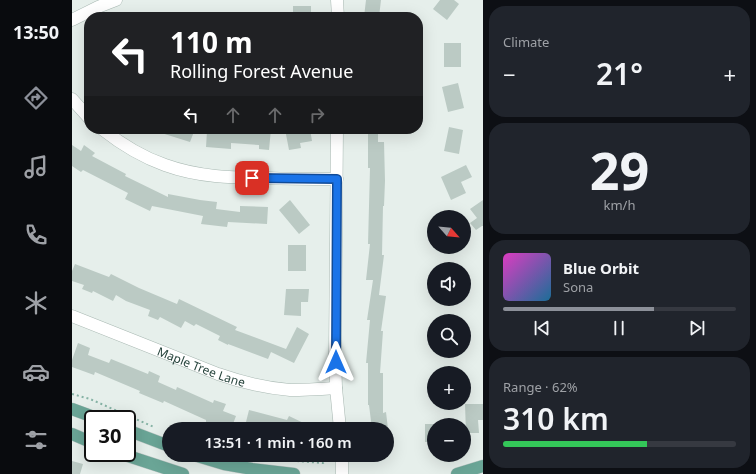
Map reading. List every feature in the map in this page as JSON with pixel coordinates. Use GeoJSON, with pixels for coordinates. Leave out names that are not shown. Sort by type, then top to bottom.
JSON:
{"type":"FeatureCollection","features":[{"type":"Feature","properties":{"kind":"main road"},"geometry":{"type":"LineString","coordinates":[[72,409],[84,413]]}},
{"type":"Feature","properties":{"kind":"main road"},"geometry":{"type":"LineString","coordinates":[[136,433],[162,443]]}},
{"type":"Feature","properties":{"kind":"main road"},"geometry":{"type":"LineString","coordinates":[[72,434],[84,439]]}},
{"type":"Feature","properties":{"kind":"main road"},"geometry":{"type":"LineString","coordinates":[[136,458],[183,474]]}},
{"type":"Feature","properties":{"kind":"main road"},"geometry":{"type":"LineString","coordinates":[[217,462],[252,469],[294,474]]}},
{"type":"Feature","properties":{"kind":"main road"},"geometry":{"type":"LineString","coordinates":[[457,474],[483,466]]}},
{"type":"Feature","properties":{"kind":"street"},"geometry":{"type":"LineString","coordinates":[[87,12],[98,6],[116,0]]}},
{"type":"Feature","properties":{"kind":"street"},"geometry":{"type":"LineString","coordinates":[[338,0],[338,12]]}},
{"type":"Feature","properties":{"kind":"street"},"geometry":{"type":"LineString","coordinates":[[72,20],[84,14]]}},
{"type":"Feature","properties":{"kind":"street"},"geometry":{"type":"LineString","coordinates":[[72,99],[84,112]]}},
{"type":"Feature","properties":{"kind":"street"},"geometry":{"type":"LineString","coordinates":[[108,134],[131,150],[165,165],[184,171],[221,177],[337,179]]}},
{"type":"Feature","properties":{"kind":"street"},"geometry":{"type":"LineString","coordinates":[[337,134],[335,348],[336,388],[339,422]]}},
{"type":"Feature","properties":{"kind":"street","name":"Maple Tree Lane"},"geometry":{"type":"LineString","coordinates":[[72,316],[238,381],[289,390],[336,388]]}},
{"type":"Feature","properties":{"kind":"street"},"geometry":{"type":"LineString","coordinates":[[342,462],[342,474]]}},
{"type":"Feature","properties":{"kind":"path"},"geometry":{"type":"LineString","coordinates":[[72,394],[90,399],[155,427]]}},
{"type":"Feature","properties":{"kind":"building"},"geometry":{"type":"Polygon","coordinates":[[[366,0],[381,0],[380,12],[365,12],[366,0]]]}},
{"type":"Feature","properties":{"kind":"building"},"geometry":{"type":"Polygon","coordinates":[[[440,0],[454,0],[459,4],[447,20],[433,9],[440,0]]]}},
{"type":"Feature","properties":{"kind":"building"},"geometry":{"type":"Polygon","coordinates":[[[293,6],[311,6],[311,12],[293,12],[293,6]]]}},
{"type":"Feature","properties":{"kind":"building"},"geometry":{"type":"Polygon","coordinates":[[[444,43],[461,43],[461,67],[444,67],[444,43]]]}},
{"type":"Feature","properties":{"kind":"building"},"geometry":{"type":"Polygon","coordinates":[[[458,83],[464,108],[448,112],[442,87],[458,83]]]}},
{"type":"Feature","properties":{"kind":"building"},"geometry":{"type":"Polygon","coordinates":[[[449,127],[463,130],[459,154],[444,151],[449,127]]]}},
{"type":"Feature","properties":{"kind":"building"},"geometry":{"type":"Polygon","coordinates":[[[165,134],[193,134],[190,142],[165,134]]]}},
{"type":"Feature","properties":{"kind":"building"},"geometry":{"type":"Polygon","coordinates":[[[207,134],[271,134],[269,150],[259,149],[259,145],[231,143],[231,149],[206,147],[207,134]]]}},
{"type":"Feature","properties":{"kind":"building"},"geometry":{"type":"Polygon","coordinates":[[[286,134],[311,134],[312,141],[300,143],[301,148],[289,150],[286,134]]]}},
{"type":"Feature","properties":{"kind":"building"},"geometry":{"type":"Polygon","coordinates":[[[368,134],[378,134],[378,142],[384,142],[385,181],[382,255],[384,255],[379,295],[386,296],[381,331],[383,331],[380,373],[383,373],[383,413],[386,412],[387,422],[371,422],[368,405],[368,363],[366,363],[370,320],[367,320],[373,280],[366,280],[370,244],[368,244],[370,168],[368,168],[368,134]]]}},
{"type":"Feature","properties":{"kind":"building"},"geometry":{"type":"Polygon","coordinates":[[[72,145],[81,151],[84,145],[95,153],[92,156],[126,174],[125,176],[168,197],[168,194],[217,202],[216,209],[240,212],[240,206],[268,207],[267,224],[228,222],[227,227],[201,224],[203,216],[152,206],[150,211],[125,199],[128,193],[83,170],[81,172],[72,166],[72,145]]]}},
{"type":"Feature","properties":{"kind":"building"},"geometry":{"type":"Polygon","coordinates":[[[466,165],[472,177],[461,182],[466,193],[451,200],[441,177],[466,165]]]}},
{"type":"Feature","properties":{"kind":"building"},"geometry":{"type":"Polygon","coordinates":[[[290,200],[310,225],[299,234],[279,210],[290,200]]]}},
{"type":"Feature","properties":{"kind":"building"},"geometry":{"type":"Polygon","coordinates":[[[483,200],[483,226],[476,230],[471,222],[477,218],[470,209],[483,200]]]}},
{"type":"Feature","properties":{"kind":"building"},"geometry":{"type":"Polygon","coordinates":[[[288,245],[306,245],[306,271],[288,271],[288,245]]]}},
{"type":"Feature","properties":{"kind":"building"},"geometry":{"type":"Polygon","coordinates":[[[75,264],[109,277],[111,274],[177,304],[179,299],[237,327],[235,330],[286,349],[297,327],[309,334],[294,363],[271,352],[268,359],[228,345],[218,340],[220,336],[196,324],[194,326],[185,321],[181,328],[160,317],[158,320],[148,316],[150,310],[126,301],[116,295],[113,301],[93,291],[92,293],[82,289],[84,285],[72,281],[72,271],[75,264]]]}},
{"type":"Feature","properties":{"kind":"building"},"geometry":{"type":"Polygon","coordinates":[[[286,289],[309,289],[308,302],[301,302],[301,316],[284,315],[286,289]]]}},
{"type":"Feature","properties":{"kind":"building"},"geometry":{"type":"Polygon","coordinates":[[[78,343],[90,348],[88,355],[109,363],[111,359],[148,374],[149,371],[160,376],[158,382],[176,390],[177,387],[213,403],[214,400],[226,404],[223,411],[236,416],[234,422],[206,422],[206,420],[164,401],[163,403],[139,393],[140,391],[95,372],[94,375],[72,367],[72,360],[78,343]]]}},
{"type":"Feature","properties":{"kind":"building"},"geometry":{"type":"Polygon","coordinates":[[[471,404],[483,404],[483,420],[478,420],[479,433],[471,433],[471,418],[465,418],[465,410],[471,410],[471,404]]]}},
{"type":"Feature","properties":{"kind":"building"},"geometry":{"type":"Polygon","coordinates":[[[249,410],[287,420],[289,416],[301,422],[246,422],[249,410]]]}},
{"type":"Feature","properties":{"kind":"building"},"geometry":{"type":"Polygon","coordinates":[[[425,424],[427,424],[427,442],[425,442],[425,424]]]}},
{"type":"Feature","properties":{"kind":"building"},"geometry":{"type":"Polygon","coordinates":[[[72,461],[83,464],[80,474],[72,474],[72,461]]]}},
{"type":"Feature","properties":{"kind":"route"},"geometry":{"type":"LineString","coordinates":[[252,178],[337,179],[336,362]]}}]}
